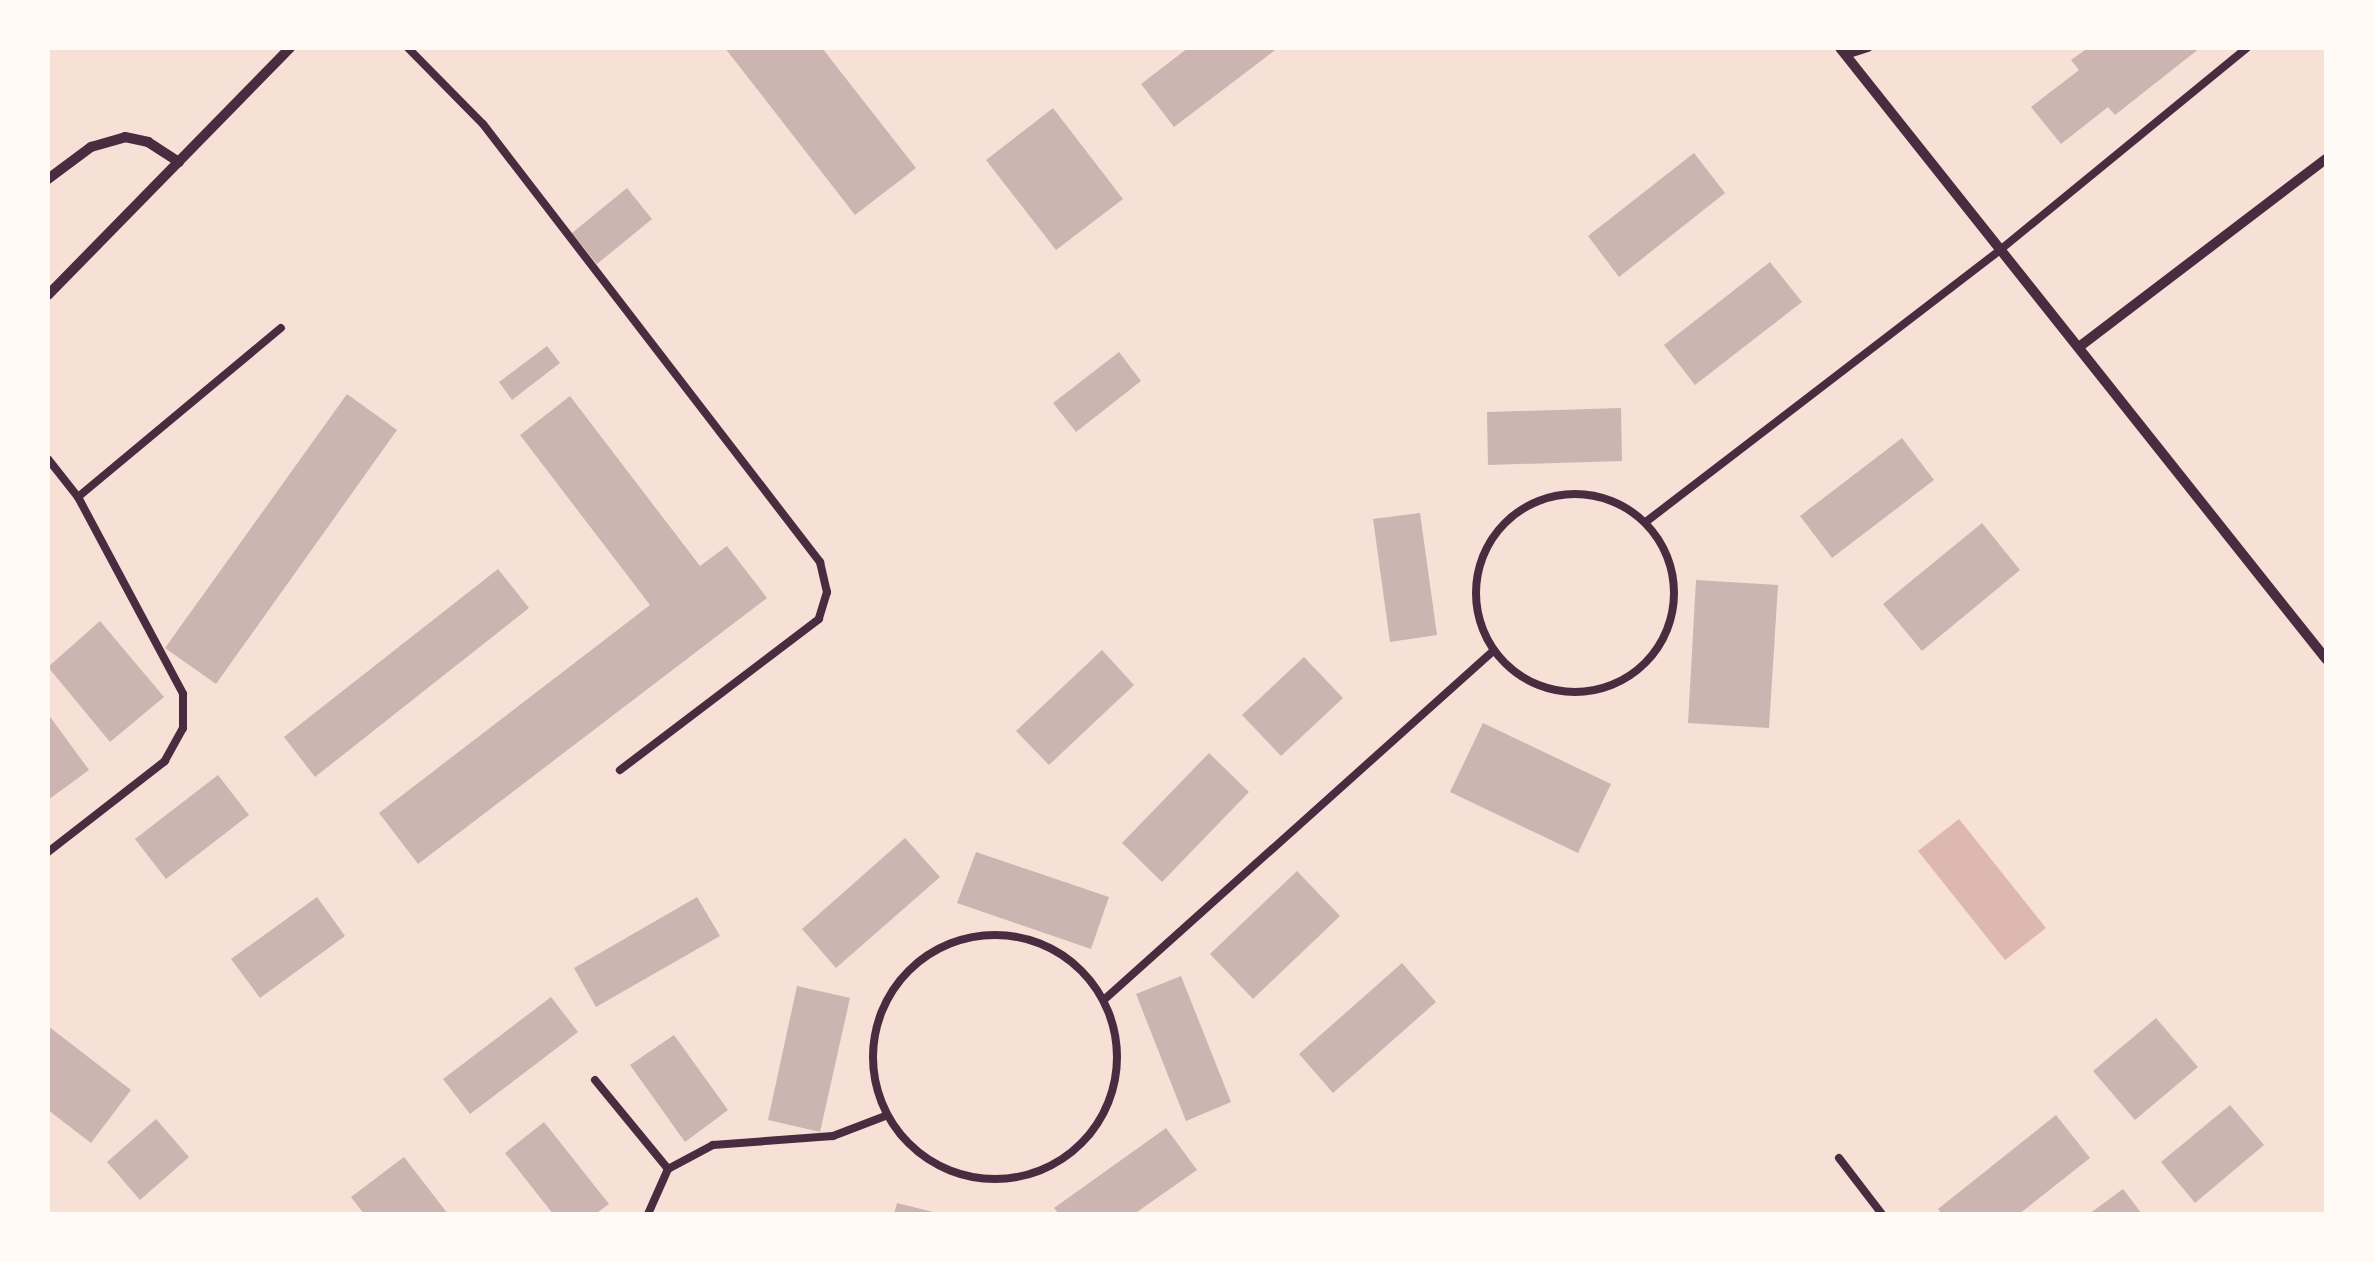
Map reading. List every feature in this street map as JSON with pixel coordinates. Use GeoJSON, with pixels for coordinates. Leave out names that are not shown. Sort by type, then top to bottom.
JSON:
{"type":"FeatureCollection","features":[{"type":"Feature","properties":{"kind":"street"},"geometry":{"type":"LineString","coordinates":[[48,296],[290,48]]}},
{"type":"Feature","properties":{"kind":"street"},"geometry":{"type":"LineString","coordinates":[[1843,52],[2326,660]]}},
{"type":"Feature","properties":{"kind":"street"},"geometry":{"type":"LineString","coordinates":[[48,180],[91,147],[124,138],[148,142],[179,162]]}},
{"type":"Feature","properties":{"kind":"street"},"geometry":{"type":"LineString","coordinates":[[2079,347],[2326,159]]}},
{"type":"Feature","properties":{"kind":"lane"},"geometry":{"type":"LineString","coordinates":[[408,48],[483,124],[820,562],[827,592],[819,619],[620,770]]}},
{"type":"Feature","properties":{"kind":"lane"},"geometry":{"type":"LineString","coordinates":[[1843,52],[1868,48]]}},
{"type":"Feature","properties":{"kind":"lane"},"geometry":{"type":"LineString","coordinates":[[1647,521],[2000,250],[2246,48]]}},
{"type":"Feature","properties":{"kind":"lane"},"geometry":{"type":"LineString","coordinates":[[78,497],[281,328]]}},
{"type":"Feature","properties":{"kind":"lane"},"geometry":{"type":"LineString","coordinates":[[48,459],[78,497],[183,694],[183,728],[165,761],[48,852]]}},
{"type":"Feature","properties":{"kind":"lane"},"geometry":{"type":"LineString","coordinates":[[1594,494],[1647,521],[1674,569],[1672,624],[1641,670],[1590,694],[1535,687],[1492,652],[1474,596],[1490,538],[1535,500],[1594,494]]}},
{"type":"Feature","properties":{"kind":"lane"},"geometry":{"type":"LineString","coordinates":[[1106,998],[1492,652]]}},
{"type":"Feature","properties":{"kind":"lane"},"geometry":{"type":"LineString","coordinates":[[1000,933],[1062,951],[1106,998],[1120,1061],[1106,1107],[1101,1122],[1054,1166],[990,1181],[929,1162],[885,1116],[870,1053],[890,992],[937,948],[1000,933]]}},
{"type":"Feature","properties":{"kind":"lane"},"geometry":{"type":"LineString","coordinates":[[595,1080],[668,1169]]}},
{"type":"Feature","properties":{"kind":"lane"},"geometry":{"type":"LineString","coordinates":[[648,1214],[668,1169],[713,1145],[833,1136],[885,1116]]}},
{"type":"Feature","properties":{"kind":"lane"},"geometry":{"type":"LineString","coordinates":[[1840,1158],[1882,1214]]}},
{"type":"Feature","properties":{"kind":"shaded area"},"geometry":{"type":"Polygon","coordinates":[[[1959,819],[2046,928],[2005,960],[1918,851],[1959,819]]]}},
{"type":"Feature","properties":{"kind":"building"},"geometry":{"type":"Polygon","coordinates":[[[725,48],[822,48],[916,168],[855,215],[725,48]]]}},
{"type":"Feature","properties":{"kind":"building"},"geometry":{"type":"Polygon","coordinates":[[[1188,48],[1278,48],[1174,127],[1141,84],[1188,48]]]}},
{"type":"Feature","properties":{"kind":"building"},"geometry":{"type":"Polygon","coordinates":[[[2088,48],[2200,48],[2115,115],[2108,107],[2061,144],[2031,107],[2079,70],[2071,60],[2088,48]]]}},
{"type":"Feature","properties":{"kind":"building"},"geometry":{"type":"Polygon","coordinates":[[[1053,108],[1123,199],[1056,250],[986,160],[1053,108]]]}},
{"type":"Feature","properties":{"kind":"building"},"geometry":{"type":"Polygon","coordinates":[[[1694,153],[1725,193],[1619,277],[1588,236],[1694,153]]]}},
{"type":"Feature","properties":{"kind":"building"},"geometry":{"type":"Polygon","coordinates":[[[627,188],[652,219],[597,264],[572,233],[627,188]]]}},
{"type":"Feature","properties":{"kind":"building"},"geometry":{"type":"Polygon","coordinates":[[[1770,262],[1802,302],[1695,385],[1664,345],[1770,262]]]}},
{"type":"Feature","properties":{"kind":"building"},"geometry":{"type":"Polygon","coordinates":[[[547,346],[560,363],[512,400],[499,382],[547,346]]]}},
{"type":"Feature","properties":{"kind":"building"},"geometry":{"type":"Polygon","coordinates":[[[1119,352],[1141,381],[1076,432],[1053,403],[1119,352]]]}},
{"type":"Feature","properties":{"kind":"building"},"geometry":{"type":"Polygon","coordinates":[[[347,394],[397,430],[216,684],[165,648],[347,394]]]}},
{"type":"Feature","properties":{"kind":"building"},"geometry":{"type":"Polygon","coordinates":[[[570,396],[700,566],[727,546],[767,598],[418,864],[379,813],[650,605],[520,435],[570,396]]]}},
{"type":"Feature","properties":{"kind":"building"},"geometry":{"type":"Polygon","coordinates":[[[1621,408],[1622,461],[1488,465],[1487,412],[1621,408]]]}},
{"type":"Feature","properties":{"kind":"building"},"geometry":{"type":"Polygon","coordinates":[[[1902,438],[1934,480],[1832,558],[1800,516],[1902,438]]]}},
{"type":"Feature","properties":{"kind":"building"},"geometry":{"type":"Polygon","coordinates":[[[1420,513],[1437,635],[1390,642],[1373,519],[1420,513]]]}},
{"type":"Feature","properties":{"kind":"building"},"geometry":{"type":"Polygon","coordinates":[[[1982,523],[2020,570],[1922,651],[1883,604],[1982,523]]]}},
{"type":"Feature","properties":{"kind":"building"},"geometry":{"type":"Polygon","coordinates":[[[498,569],[529,608],[315,777],[284,737],[498,569]]]}},
{"type":"Feature","properties":{"kind":"building"},"geometry":{"type":"Polygon","coordinates":[[[1696,580],[1778,585],[1769,728],[1688,723],[1696,580]]]}},
{"type":"Feature","properties":{"kind":"building"},"geometry":{"type":"Polygon","coordinates":[[[100,621],[164,697],[110,742],[48,667],[100,621]]]}},
{"type":"Feature","properties":{"kind":"building"},"geometry":{"type":"Polygon","coordinates":[[[1102,650],[1134,685],[1049,765],[1016,731],[1102,650]]]}},
{"type":"Feature","properties":{"kind":"building"},"geometry":{"type":"Polygon","coordinates":[[[1304,657],[1343,698],[1281,756],[1242,715],[1304,657]]]}},
{"type":"Feature","properties":{"kind":"building"},"geometry":{"type":"Polygon","coordinates":[[[48,714],[89,770],[48,800],[48,714]]]}},
{"type":"Feature","properties":{"kind":"building"},"geometry":{"type":"Polygon","coordinates":[[[1483,723],[1611,784],[1578,853],[1450,792],[1483,723]]]}},
{"type":"Feature","properties":{"kind":"building"},"geometry":{"type":"Polygon","coordinates":[[[1209,753],[1249,792],[1162,882],[1122,843],[1209,753]]]}},
{"type":"Feature","properties":{"kind":"building"},"geometry":{"type":"Polygon","coordinates":[[[218,775],[249,815],[166,879],[135,839],[218,775]]]}},
{"type":"Feature","properties":{"kind":"building"},"geometry":{"type":"Polygon","coordinates":[[[905,838],[940,877],[836,968],[802,929],[905,838]]]}},
{"type":"Feature","properties":{"kind":"building"},"geometry":{"type":"Polygon","coordinates":[[[976,852],[1109,897],[1091,949],[957,903],[976,852]]]}},
{"type":"Feature","properties":{"kind":"building"},"geometry":{"type":"Polygon","coordinates":[[[1297,871],[1340,916],[1253,999],[1210,954],[1297,871]]]}},
{"type":"Feature","properties":{"kind":"building"},"geometry":{"type":"Polygon","coordinates":[[[317,897],[345,936],[260,998],[231,959],[317,897]]]}},
{"type":"Feature","properties":{"kind":"building"},"geometry":{"type":"Polygon","coordinates":[[[697,897],[720,936],[596,1007],[574,968],[697,897]]]}},
{"type":"Feature","properties":{"kind":"building"},"geometry":{"type":"Polygon","coordinates":[[[1402,963],[1436,1002],[1333,1093],[1299,1054],[1402,963]]]}},
{"type":"Feature","properties":{"kind":"building"},"geometry":{"type":"Polygon","coordinates":[[[1181,976],[1231,1102],[1186,1121],[1136,994],[1181,976]]]}},
{"type":"Feature","properties":{"kind":"building"},"geometry":{"type":"Polygon","coordinates":[[[797,986],[850,998],[820,1132],[768,1120],[797,986]]]}},
{"type":"Feature","properties":{"kind":"building"},"geometry":{"type":"Polygon","coordinates":[[[551,997],[578,1032],[470,1114],[443,1079],[551,997]]]}},
{"type":"Feature","properties":{"kind":"building"},"geometry":{"type":"Polygon","coordinates":[[[2156,1018],[2198,1067],[2135,1120],[2093,1071],[2156,1018]]]}},
{"type":"Feature","properties":{"kind":"building"},"geometry":{"type":"Polygon","coordinates":[[[48,1026],[131,1090],[91,1143],[48,1110],[48,1026]]]}},
{"type":"Feature","properties":{"kind":"building"},"geometry":{"type":"Polygon","coordinates":[[[674,1035],[728,1110],[685,1142],[630,1065],[674,1035]]]}},
{"type":"Feature","properties":{"kind":"building"},"geometry":{"type":"Polygon","coordinates":[[[2230,1105],[2264,1145],[2195,1203],[2161,1162],[2230,1105]]]}},
{"type":"Feature","properties":{"kind":"building"},"geometry":{"type":"Polygon","coordinates":[[[2056,1115],[2090,1158],[2019,1214],[1942,1214],[1938,1209],[2056,1115]]]}},
{"type":"Feature","properties":{"kind":"building"},"geometry":{"type":"Polygon","coordinates":[[[156,1119],[189,1157],[140,1200],[107,1162],[156,1119]]]}},
{"type":"Feature","properties":{"kind":"building"},"geometry":{"type":"Polygon","coordinates":[[[544,1122],[609,1204],[595,1214],[553,1214],[505,1153],[544,1122]]]}},
{"type":"Feature","properties":{"kind":"building"},"geometry":{"type":"Polygon","coordinates":[[[1166,1128],[1197,1170],[1134,1214],[1059,1214],[1054,1208],[1166,1128]]]}},
{"type":"Feature","properties":{"kind":"building"},"geometry":{"type":"Polygon","coordinates":[[[404,1157],[448,1214],[364,1214],[351,1197],[404,1157]]]}},
{"type":"Feature","properties":{"kind":"building"},"geometry":{"type":"Polygon","coordinates":[[[2123,1189],[2142,1214],[2089,1214],[2123,1189]]]}},
{"type":"Feature","properties":{"kind":"building"},"geometry":{"type":"Polygon","coordinates":[[[897,1203],[937,1213],[894,1214],[897,1203]]]}}]}
